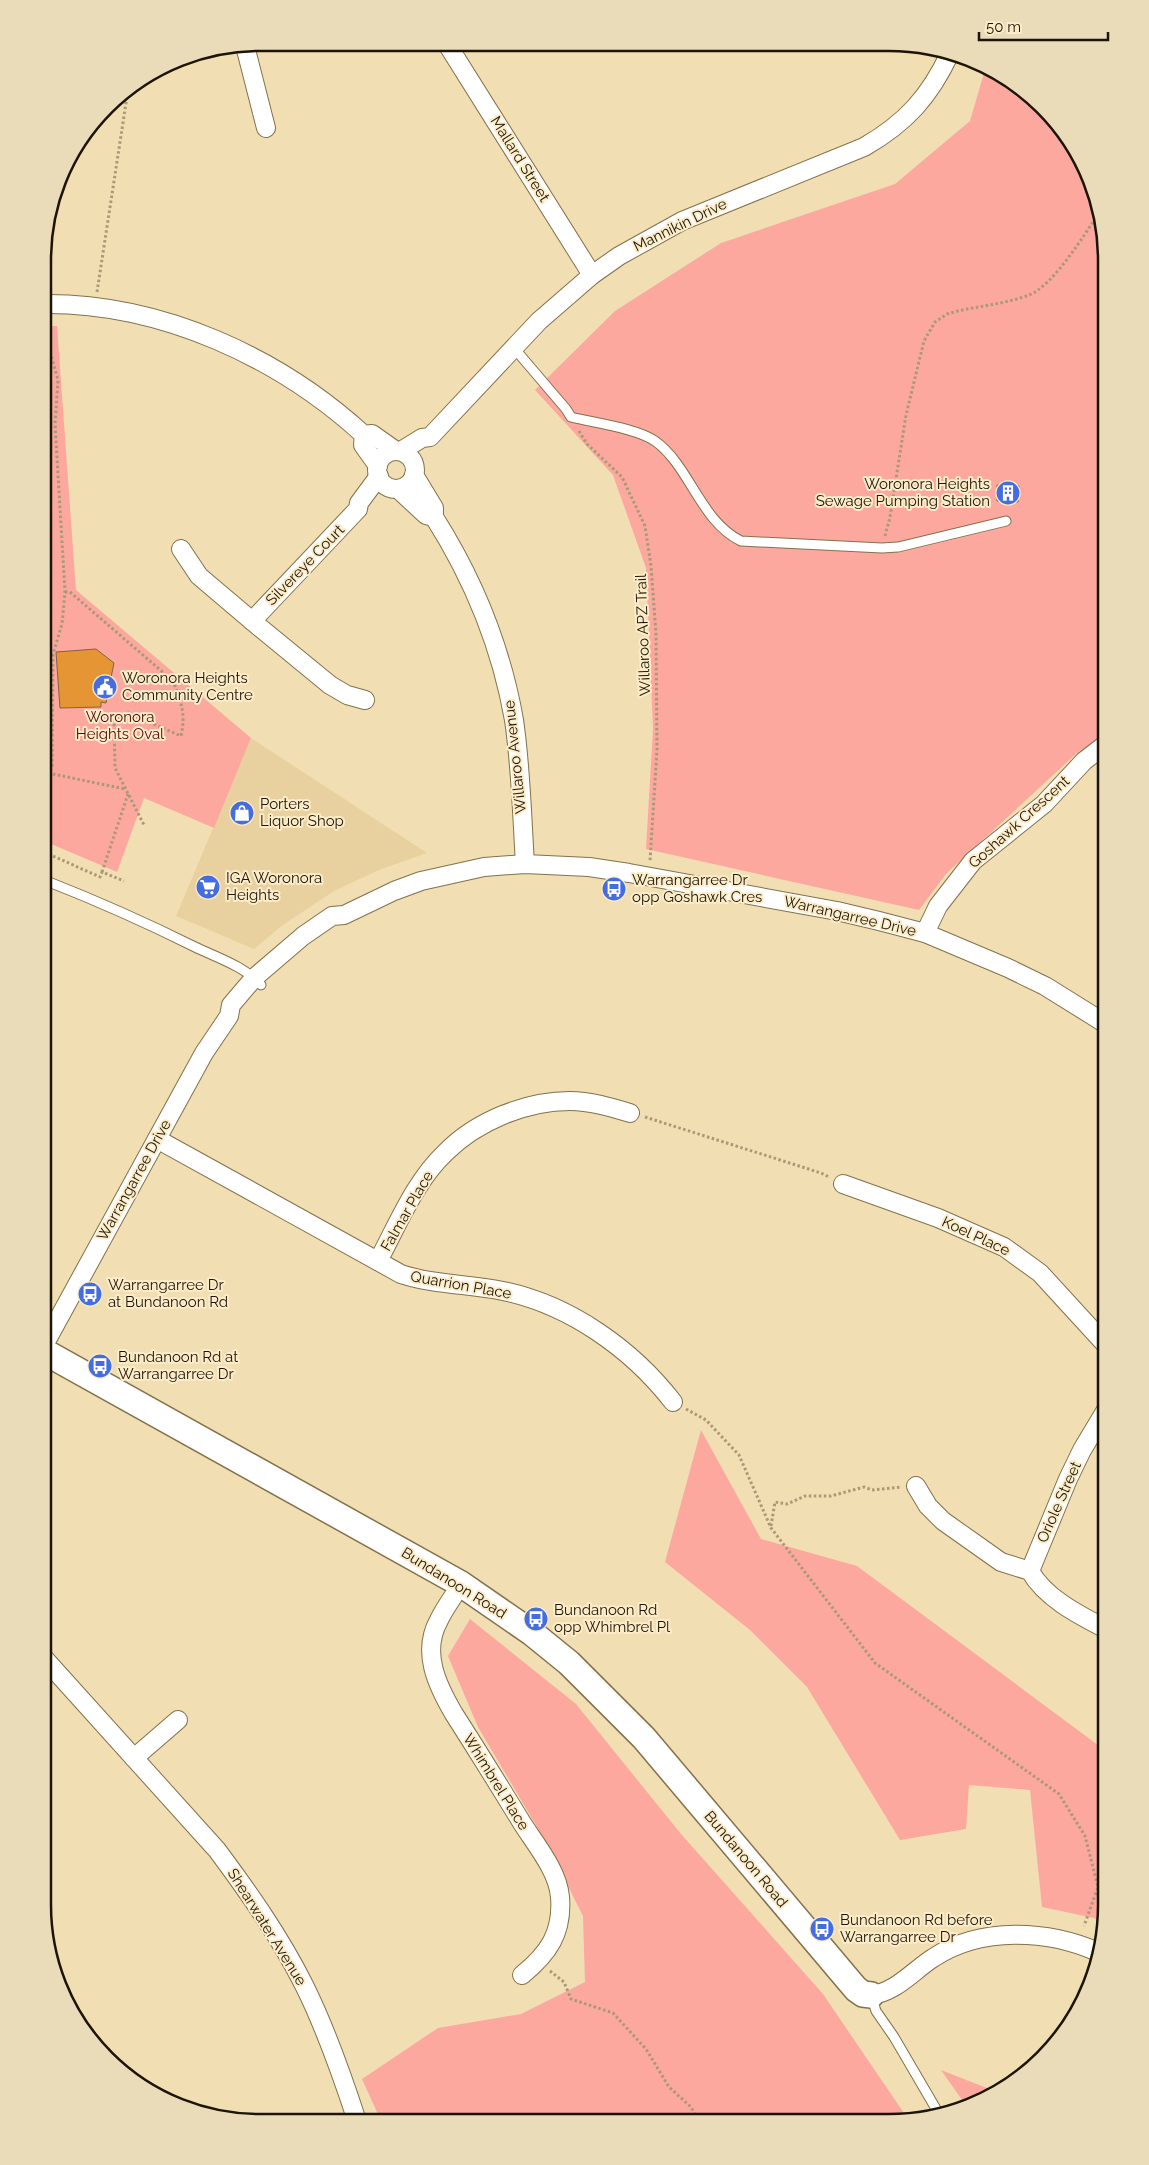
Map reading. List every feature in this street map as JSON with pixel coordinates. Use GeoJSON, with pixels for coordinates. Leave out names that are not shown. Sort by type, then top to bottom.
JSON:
{"type":"FeatureCollection","features":[{"type":"Feature","properties":{"kind":"street","name":"Mallard Street"},"geometry":{"type":"LineString","coordinates":[[451,51],[592,275]]}},
{"type":"Feature","properties":{"kind":"street"},"geometry":{"type":"LineString","coordinates":[[247,52],[266,128]]}},
{"type":"Feature","properties":{"kind":"street","name":"Mannikin Drive"},"geometry":{"type":"LineString","coordinates":[[415,470],[429,446],[430,437],[539,321],[592,275],[644,241],[682,220],[864,147],[884,136],[901,122],[929,92],[947,59]]}},
{"type":"Feature","properties":{"kind":"street"},"geometry":{"type":"LineString","coordinates":[[51,305],[95,308],[151,319],[185,329],[242,351],[298,382],[364,435],[372,434],[398,451],[410,456],[415,470],[407,485],[386,480],[382,457],[398,451]]}},
{"type":"Feature","properties":{"kind":"street","name":"Willaroo Avenue"},"geometry":{"type":"LineString","coordinates":[[364,435],[363,445],[386,480],[426,515],[434,517]]}},
{"type":"Feature","properties":{"kind":"street","name":"Mannikin Drive"},"geometry":{"type":"LineString","coordinates":[[398,451],[422,438],[430,437]]}},
{"type":"Feature","properties":{"kind":"street","name":"Willaroo Avenue"},"geometry":{"type":"LineString","coordinates":[[415,470],[434,508],[434,517],[465,569],[490,627],[502,664],[511,704],[517,749],[525,864]]}},
{"type":"Feature","properties":{"kind":"street","name":"Silvereye Court"},"geometry":{"type":"LineString","coordinates":[[252,621],[358,509],[360,503],[386,480]]}},
{"type":"Feature","properties":{"kind":"street"},"geometry":{"type":"LineString","coordinates":[[181,549],[199,576],[252,621],[330,685],[347,695],[364,700]]}},
{"type":"Feature","properties":{"kind":"street","name":"Goshawk Crescent"},"geometry":{"type":"LineString","coordinates":[[925,933],[938,906],[973,861],[1044,804],[1084,761],[1098,750]]}},
{"type":"Feature","properties":{"kind":"street","name":"Warrangarree Drive"},"geometry":{"type":"LineString","coordinates":[[51,1334],[204,1053],[229,1016],[238,1011],[258,981],[337,925],[344,915],[370,901],[421,882],[484,867],[525,864],[590,867],[837,911],[925,933],[986,958],[1045,986],[1098,1019]]}},
{"type":"Feature","properties":{"kind":"street","name":"Falmar Place"},"geometry":{"type":"LineString","coordinates":[[378,1261],[428,1173],[446,1151],[486,1124],[507,1113],[530,1106],[569,1101],[588,1102],[630,1113]]}},
{"type":"Feature","properties":{"kind":"street","name":"Quarrion Place"},"geometry":{"type":"LineString","coordinates":[[157,1139],[401,1274],[420,1280],[505,1291],[529,1298],[564,1313],[591,1327],[639,1363],[673,1402]]}},
{"type":"Feature","properties":{"kind":"street","name":"Koel Place"},"geometry":{"type":"LineString","coordinates":[[843,1184],[938,1218],[1004,1247],[1030,1264],[1046,1278],[1098,1336]]}},
{"type":"Feature","properties":{"kind":"street","name":"Bundanoon Road"},"geometry":{"type":"LineString","coordinates":[[51,1353],[461,1584],[532,1633],[569,1663],[650,1744],[856,1989],[863,1994],[871,1995]]}},
{"type":"Feature","properties":{"kind":"street","name":"Oriole Street"},"geometry":{"type":"LineString","coordinates":[[1030,1571],[1068,1479],[1098,1423]]}},
{"type":"Feature","properties":{"kind":"street"},"geometry":{"type":"LineString","coordinates":[[916,1486],[928,1506],[943,1521],[1001,1562],[1030,1571],[1036,1581],[1047,1592],[1098,1624]]}},
{"type":"Feature","properties":{"kind":"street","name":"Whimbrel Place"},"geometry":{"type":"LineString","coordinates":[[461,1584],[438,1621],[433,1638],[433,1674],[439,1689],[556,1880],[560,1895],[559,1925],[547,1951],[537,1963],[522,1974]]}},
{"type":"Feature","properties":{"kind":"street","name":"Shearwater Avenue"},"geometry":{"type":"LineString","coordinates":[[51,1666],[217,1850],[240,1881],[284,1949],[304,1985],[328,2038],[355,2114]]}},
{"type":"Feature","properties":{"kind":"street"},"geometry":{"type":"LineString","coordinates":[[134,1758],[178,1720]]}},
{"type":"Feature","properties":{"kind":"street"},"geometry":{"type":"LineString","coordinates":[[871,1995],[879,1995],[894,1986],[933,1957],[953,1947],[981,1939],[1010,1935],[1037,1935],[1078,1943],[1093,1950]]}},
{"type":"Feature","properties":{"kind":"lane"},"geometry":{"type":"LineString","coordinates":[[514,348],[571,417],[640,433],[664,448],[718,524],[741,541],[882,548],[898,547],[1006,521]]}},
{"type":"Feature","properties":{"kind":"lane"},"geometry":{"type":"LineString","coordinates":[[51,883],[114,907],[243,970],[258,981]]}},
{"type":"Feature","properties":{"kind":"lane"},"geometry":{"type":"LineString","coordinates":[[871,1995],[876,2011],[936,2109]]}},
{"type":"Feature","properties":{"kind":"path"},"geometry":{"type":"LineString","coordinates":[[95,308],[126,100]]}},
{"type":"Feature","properties":{"kind":"path"},"geometry":{"type":"LineString","coordinates":[[882,548],[890,517],[906,415],[924,341],[935,322],[947,314],[1031,294],[1048,281],[1075,248],[1094,220]]}},
{"type":"Feature","properties":{"kind":"path"},"geometry":{"type":"LineString","coordinates":[[51,356],[58,380],[55,424],[65,592],[62,624],[53,654],[51,768]]}},
{"type":"Feature","properties":{"kind":"path","name":"Willaroo APZ Trail"},"geometry":{"type":"LineString","coordinates":[[571,417],[587,444],[622,477],[644,526],[647,542],[653,595],[657,692],[657,750],[649,877]]}},
{"type":"Feature","properties":{"kind":"path"},"geometry":{"type":"LineString","coordinates":[[65,592],[70,592],[173,681],[180,699],[184,720],[181,736],[128,713],[114,720],[115,768],[144,825]]}},
{"type":"Feature","properties":{"kind":"path"},"geometry":{"type":"LineString","coordinates":[[51,774],[125,789]]}},
{"type":"Feature","properties":{"kind":"path"},"geometry":{"type":"LineString","coordinates":[[51,855],[100,877],[128,794]]}},
{"type":"Feature","properties":{"kind":"path"},"geometry":{"type":"LineString","coordinates":[[102,872],[124,881]]}},
{"type":"Feature","properties":{"kind":"path"},"geometry":{"type":"LineString","coordinates":[[630,1113],[821,1173],[843,1184]]}},
{"type":"Feature","properties":{"kind":"path"},"geometry":{"type":"LineString","coordinates":[[673,1402],[706,1420],[739,1455],[771,1528],[875,1663],[1058,1794],[1085,1836],[1098,1887],[1084,1926]]}},
{"type":"Feature","properties":{"kind":"path"},"geometry":{"type":"LineString","coordinates":[[771,1528],[775,1502],[787,1504],[805,1496],[831,1496],[864,1487],[872,1490],[916,1486]]}},
{"type":"Feature","properties":{"kind":"path"},"geometry":{"type":"LineString","coordinates":[[537,1963],[564,1982],[571,1999],[613,2012],[646,2049],[669,2087],[691,2107],[695,2114]]}},
{"type":"Feature","properties":{"kind":"shaded area"},"geometry":{"type":"Polygon","coordinates":[[[251,738],[427,853],[379,870],[334,891],[283,925],[254,949],[176,916],[251,738]]]}},
{"type":"Feature","properties":{"kind":"green space"},"geometry":{"type":"Polygon","coordinates":[[[984,74],[1016,95],[1046,123],[1070,156],[1087,193],[1094,220],[1098,261],[1098,739],[1077,753],[946,874],[919,910],[646,849],[653,729],[646,568],[613,475],[535,390],[615,311],[721,243],[895,184],[970,121],[984,74]]]}},
{"type":"Feature","properties":{"kind":"green space","name":"Woronora Heights Oval"},"geometry":{"type":"Polygon","coordinates":[[[51,326],[57,326],[76,590],[251,738],[214,828],[144,798],[117,872],[51,844],[51,326]]]}},
{"type":"Feature","properties":{"kind":"green space"},"geometry":{"type":"Polygon","coordinates":[[[701,1430],[761,1539],[857,1566],[1098,1745],[1097,1920],[1042,1907],[1030,1790],[969,1785],[966,1829],[900,1840],[807,1687],[750,1630],[665,1562],[701,1430]]]}},
{"type":"Feature","properties":{"kind":"green space"},"geometry":{"type":"Polygon","coordinates":[[[470,1619],[576,1704],[681,1834],[823,1994],[904,2113],[378,2114],[362,2079],[438,2028],[521,2014],[585,1982],[583,1916],[547,1844],[478,1727],[448,1656],[470,1619]]]}},
{"type":"Feature","properties":{"kind":"green space"},"geometry":{"type":"Polygon","coordinates":[[[941,2070],[988,2088],[962,2101],[941,2070]]]}},
{"type":"Feature","properties":{"kind":"building","name":"Woronora Heights Sewage Pumping Station"},"geometry":{"type":"Polygon","coordinates":[[[997,485],[1019,486],[1018,502],[997,501],[997,485]]]}},
{"type":"Feature","properties":{"kind":"building"},"geometry":{"type":"Polygon","coordinates":[[[96,649],[114,663],[106,703],[101,702],[101,707],[60,708],[56,652],[96,649]]]}},
{"type":"Feature","properties":{"kind":"place","name":"Woronora Heights Sewage Pumping Station"},"geometry":{"type":"Point","coordinates":[1008,493]}},
{"type":"Feature","properties":{"kind":"place","name":"Woronora Heights Community Centre"},"geometry":{"type":"Point","coordinates":[105,687]}},
{"type":"Feature","properties":{"kind":"place","name":"Porters Liquor Shop"},"geometry":{"type":"Point","coordinates":[242,813]}},
{"type":"Feature","properties":{"kind":"place","name":"IGA Woronora Heights"},"geometry":{"type":"Point","coordinates":[208,887]}},
{"type":"Feature","properties":{"kind":"place","name":"Warrangarree Dr opp Goshawk Cres"},"geometry":{"type":"Point","coordinates":[614,889]}},
{"type":"Feature","properties":{"kind":"place","name":"Warrangarree Dr at Bundanoon Rd"},"geometry":{"type":"Point","coordinates":[90,1294]}},
{"type":"Feature","properties":{"kind":"place","name":"Bundanoon Rd at Warrangarree Dr"},"geometry":{"type":"Point","coordinates":[100,1366]}},
{"type":"Feature","properties":{"kind":"place","name":"Bundanoon Rd opp Whimbrel Pl"},"geometry":{"type":"Point","coordinates":[536,1619]}},
{"type":"Feature","properties":{"kind":"place","name":"Bundanoon Rd before Warrangarree Dr"},"geometry":{"type":"Point","coordinates":[822,1929]}}]}
